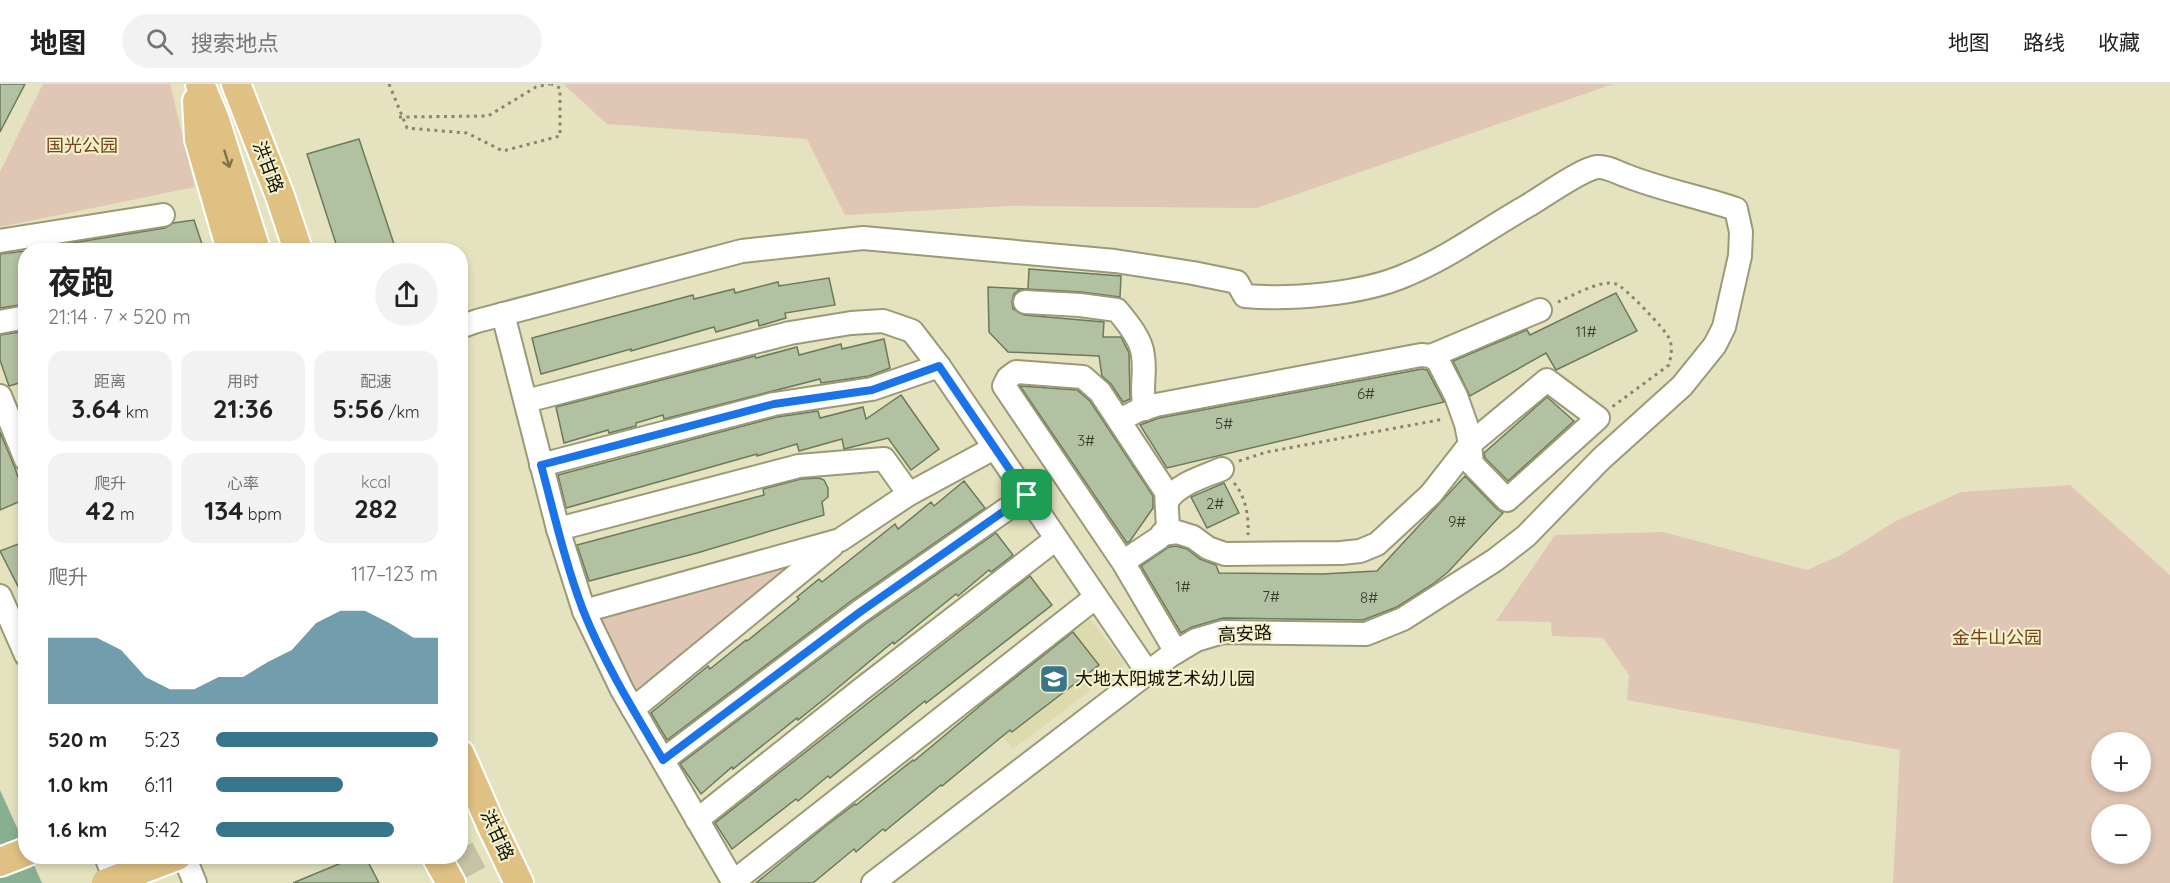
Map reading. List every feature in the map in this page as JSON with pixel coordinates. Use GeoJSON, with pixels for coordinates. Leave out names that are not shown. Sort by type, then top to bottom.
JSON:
{"type":"FeatureCollection","features":[{"type":"Feature","properties":{"kind":"main road"},"geometry":{"type":"LineString","coordinates":[[195,84],[200,139],[229,243]]}},
{"type":"Feature","properties":{"kind":"main road"},"geometry":{"type":"LineString","coordinates":[[200,84],[215,120],[254,243]]}},
{"type":"Feature","properties":{"kind":"main road"},"geometry":{"type":"LineString","coordinates":[[237,88],[279,243]]}},
{"type":"Feature","properties":{"kind":"main road","name":"洪甘路"},"geometry":{"type":"LineString","coordinates":[[237,88],[280,196],[296,243]]}},
{"type":"Feature","properties":{"kind":"main road","name":"洪甘路"},"geometry":{"type":"LineString","coordinates":[[468,772],[519,883]]}},
{"type":"Feature","properties":{"kind":"main road"},"geometry":{"type":"LineString","coordinates":[[468,817],[512,883]]}},
{"type":"Feature","properties":{"kind":"main road"},"geometry":{"type":"LineString","coordinates":[[0,862],[18,855]]}},
{"type":"Feature","properties":{"kind":"main road"},"geometry":{"type":"LineString","coordinates":[[94,883],[124,864]]}},
{"type":"Feature","properties":{"kind":"main road"},"geometry":{"type":"LineString","coordinates":[[106,883],[156,864]]}},
{"type":"Feature","properties":{"kind":"main road"},"geometry":{"type":"LineString","coordinates":[[440,864],[451,883]]}},
{"type":"Feature","properties":{"kind":"street","name":"高安路"},"geometry":{"type":"LineString","coordinates":[[503,314],[742,250],[863,238],[1115,261],[1237,282],[1245,296],[1267,298],[1351,290],[1385,283],[1444,256],[1565,182],[1595,167],[1608,168],[1654,187],[1736,209],[1742,232],[1740,256],[1724,327],[1715,345],[1682,386],[1601,459],[1526,536],[1485,566],[1403,619],[1366,634],[1223,632],[1196,640],[1148,672],[873,883]]}},
{"type":"Feature","properties":{"kind":"street"},"geometry":{"type":"LineString","coordinates":[[0,241],[163,215]]}},
{"type":"Feature","properties":{"kind":"street"},"geometry":{"type":"LineString","coordinates":[[1025,302],[1117,310],[1137,339],[1144,355],[1142,392],[1145,409]]}},
{"type":"Feature","properties":{"kind":"street"},"geometry":{"type":"LineString","coordinates":[[1120,420],[1145,409],[1398,358],[1431,356],[1539,310]]}},
{"type":"Feature","properties":{"kind":"street"},"geometry":{"type":"LineString","coordinates":[[468,325],[503,314],[558,529],[584,611],[633,709],[734,882],[1096,597]]}},
{"type":"Feature","properties":{"kind":"street"},"geometry":{"type":"LineString","coordinates":[[0,322],[18,318]]}},
{"type":"Feature","properties":{"kind":"street"},"geometry":{"type":"LineString","coordinates":[[526,401],[790,333],[851,323],[883,321],[912,331],[939,366],[1148,672]]}},
{"type":"Feature","properties":{"kind":"street"},"geometry":{"type":"LineString","coordinates":[[1162,534],[1177,532],[1225,554],[1360,551],[1377,543],[1431,494],[1470,444],[1547,380],[1598,418],[1507,500],[1472,464],[1470,444],[1463,415],[1438,361],[1431,356]]}},
{"type":"Feature","properties":{"kind":"street"},"geometry":{"type":"LineString","coordinates":[[541,465],[774,404],[872,390],[939,366]]}},
{"type":"Feature","properties":{"kind":"street"},"geometry":{"type":"LineString","coordinates":[[1123,562],[1168,528],[1166,492],[1100,392],[1083,377],[1016,372],[1008,378],[1004,386],[1123,562],[1176,652]]}},
{"type":"Feature","properties":{"kind":"street"},"geometry":{"type":"LineString","coordinates":[[0,396],[18,440]]}},
{"type":"Feature","properties":{"kind":"street"},"geometry":{"type":"LineString","coordinates":[[633,709],[840,540],[909,494],[994,448]]}},
{"type":"Feature","properties":{"kind":"street"},"geometry":{"type":"LineString","coordinates":[[558,529],[799,466],[884,459],[909,494]]}},
{"type":"Feature","properties":{"kind":"street"},"geometry":{"type":"LineString","coordinates":[[1167,501],[1181,486],[1222,469]]}},
{"type":"Feature","properties":{"kind":"street"},"geometry":{"type":"LineString","coordinates":[[663,760],[860,612],[1027,495]]}},
{"type":"Feature","properties":{"kind":"street"},"geometry":{"type":"LineString","coordinates":[[697,820],[1056,539]]}},
{"type":"Feature","properties":{"kind":"street"},"geometry":{"type":"LineString","coordinates":[[584,611],[840,540]]}},
{"type":"Feature","properties":{"kind":"street"},"geometry":{"type":"LineString","coordinates":[[0,596],[18,637]]}},
{"type":"Feature","properties":{"kind":"street"},"geometry":{"type":"LineString","coordinates":[[109,864],[116,883]]}},
{"type":"Feature","properties":{"kind":"street"},"geometry":{"type":"LineString","coordinates":[[187,864],[195,883]]}},
{"type":"Feature","properties":{"kind":"path"},"geometry":{"type":"LineString","coordinates":[[389,84],[407,128],[467,133],[502,151],[560,136],[560,88],[550,84],[536,87],[488,116],[399,117]]}},
{"type":"Feature","properties":{"kind":"path"},"geometry":{"type":"LineString","coordinates":[[1539,310],[1601,284],[1616,284],[1631,295],[1669,337],[1672,351],[1669,365],[1598,418]]}},
{"type":"Feature","properties":{"kind":"path"},"geometry":{"type":"LineString","coordinates":[[1245,554],[1248,512],[1240,489],[1222,469],[1246,458],[1267,452],[1415,426],[1463,415]]}},
{"type":"Feature","properties":{"kind":"shaded area","name":"大地太阳城艺术幼儿园"},"geometry":{"type":"Polygon","coordinates":[[[1087,615],[1125,664],[1013,749],[973,703],[1087,615]]]}},
{"type":"Feature","properties":{"kind":"shaded area"},"geometry":{"type":"Polygon","coordinates":[[[0,790],[18,830],[18,864],[33,864],[42,883],[0,883],[0,790]]]}},
{"type":"Feature","properties":{"kind":"green space","name":"国光公园"},"geometry":{"type":"Polygon","coordinates":[[[43,84],[170,84],[195,187],[0,227],[0,172],[43,84]]]}},
{"type":"Feature","properties":{"kind":"green space"},"geometry":{"type":"Polygon","coordinates":[[[563,84],[1613,84],[1257,208],[1010,206],[845,215],[807,139],[607,124],[563,84]]]}},
{"type":"Feature","properties":{"kind":"green space","name":"金牛山公园"},"geometry":{"type":"Polygon","coordinates":[[[2070,485],[2170,575],[2170,883],[1893,883],[1900,750],[1627,700],[1629,675],[1603,638],[1552,636],[1551,622],[1496,621],[1555,535],[1663,532],[1807,570],[1841,555],[1896,521],[1961,492],[2070,485]]]}},
{"type":"Feature","properties":{"kind":"green space"},"geometry":{"type":"Polygon","coordinates":[[[824,549],[637,697],[596,615],[824,549]]]}},
{"type":"Feature","properties":{"kind":"building"},"geometry":{"type":"Polygon","coordinates":[[[0,84],[25,84],[0,132],[0,84]]]}},
{"type":"Feature","properties":{"kind":"building"},"geometry":{"type":"Polygon","coordinates":[[[359,139],[394,243],[336,243],[307,154],[359,139]]]}},
{"type":"Feature","properties":{"kind":"building"},"geometry":{"type":"Polygon","coordinates":[[[194,220],[202,243],[72,243],[165,228],[173,223],[194,220]]]}},
{"type":"Feature","properties":{"kind":"building"},"geometry":{"type":"Polygon","coordinates":[[[18,252],[18,305],[0,308],[0,254],[18,252]]]}},
{"type":"Feature","properties":{"kind":"building"},"geometry":{"type":"Polygon","coordinates":[[[1029,269],[1121,276],[1120,297],[1026,289],[1014,294],[1012,302],[1013,309],[1024,315],[1104,322],[1103,337],[1121,337],[1129,353],[1130,399],[1123,402],[1111,384],[1102,376],[1099,356],[1008,352],[989,332],[988,287],[1028,289],[1029,269]]]}},
{"type":"Feature","properties":{"kind":"building"},"geometry":{"type":"Polygon","coordinates":[[[829,278],[835,305],[785,313],[786,318],[759,326],[758,320],[716,332],[714,327],[541,374],[532,338],[693,295],[694,299],[734,289],[735,293],[778,282],[779,286],[829,278]]]}},
{"type":"Feature","properties":{"kind":"building"},"geometry":{"type":"Polygon","coordinates":[[[1616,293],[1637,331],[1556,370],[1546,353],[1470,396],[1453,361],[1527,330],[1530,335],[1616,293]]]}},
{"type":"Feature","properties":{"kind":"building"},"geometry":{"type":"Polygon","coordinates":[[[18,332],[18,383],[9,386],[0,360],[0,335],[18,332]]]}},
{"type":"Feature","properties":{"kind":"building"},"geometry":{"type":"Polygon","coordinates":[[[884,339],[890,368],[869,376],[821,383],[820,379],[664,419],[663,415],[636,423],[636,426],[609,433],[608,430],[564,443],[556,407],[797,347],[799,355],[841,344],[842,349],[884,339]]]}},
{"type":"Feature","properties":{"kind":"building"},"geometry":{"type":"Polygon","coordinates":[[[1422,369],[1427,370],[1444,402],[1167,468],[1140,425],[1159,418],[1422,369]]]}},
{"type":"Feature","properties":{"kind":"building"},"geometry":{"type":"Polygon","coordinates":[[[1020,386],[1077,390],[1090,401],[1153,496],[1153,508],[1130,541],[1127,543],[1020,386]]]}},
{"type":"Feature","properties":{"kind":"building"},"geometry":{"type":"Polygon","coordinates":[[[901,395],[939,449],[911,470],[888,438],[844,449],[842,439],[799,451],[797,444],[757,456],[757,454],[566,508],[558,475],[777,417],[818,411],[820,418],[863,407],[866,419],[901,395]]]}},
{"type":"Feature","properties":{"kind":"building"},"geometry":{"type":"Polygon","coordinates":[[[1547,397],[1574,421],[1508,481],[1485,458],[1484,453],[1547,397]]]}},
{"type":"Feature","properties":{"kind":"building"},"geometry":{"type":"Polygon","coordinates":[[[0,432],[18,477],[18,502],[0,510],[0,432]]]}},
{"type":"Feature","properties":{"kind":"building"},"geometry":{"type":"Polygon","coordinates":[[[1465,476],[1503,513],[1448,572],[1433,584],[1397,607],[1363,620],[1223,618],[1192,627],[1181,633],[1141,566],[1169,547],[1176,546],[1187,549],[1200,559],[1216,565],[1219,573],[1322,574],[1377,571],[1465,476]]]}},
{"type":"Feature","properties":{"kind":"building"},"geometry":{"type":"Polygon","coordinates":[[[801,479],[824,480],[828,488],[828,497],[822,502],[824,515],[697,553],[589,581],[577,545],[764,495],[763,489],[801,479]]]}},
{"type":"Feature","properties":{"kind":"building"},"geometry":{"type":"Polygon","coordinates":[[[964,481],[985,508],[851,601],[667,740],[651,713],[708,666],[710,669],[747,641],[799,599],[797,597],[819,579],[822,582],[895,524],[898,529],[931,502],[934,506],[964,481]]]}},
{"type":"Feature","properties":{"kind":"building"},"geometry":{"type":"Polygon","coordinates":[[[1224,483],[1239,513],[1207,528],[1191,497],[1224,483]]]}},
{"type":"Feature","properties":{"kind":"building"},"geometry":{"type":"Polygon","coordinates":[[[996,533],[1013,555],[991,572],[989,570],[958,596],[956,594],[894,644],[893,642],[798,720],[797,718],[733,769],[732,767],[701,794],[680,764],[867,623],[996,533]]]}},
{"type":"Feature","properties":{"kind":"building"},"geometry":{"type":"Polygon","coordinates":[[[18,544],[18,586],[0,551],[18,544]]]}},
{"type":"Feature","properties":{"kind":"building"},"geometry":{"type":"Polygon","coordinates":[[[1030,576],[1052,605],[926,703],[925,701],[830,778],[828,776],[798,801],[796,799],[732,849],[715,823],[1030,576]]]}},
{"type":"Feature","properties":{"kind":"building"},"geometry":{"type":"Polygon","coordinates":[[[1073,632],[1099,665],[1012,732],[1010,730],[885,831],[883,829],[856,852],[854,849],[813,883],[756,883],[827,825],[914,761],[1073,632]]]}},
{"type":"Feature","properties":{"kind":"building"},"geometry":{"type":"Polygon","coordinates":[[[339,864],[369,864],[379,883],[293,883],[339,864]]]}},
{"type":"Feature","properties":{"kind":"tunnel"},"geometry":{"type":"LineString","coordinates":[[468,864],[478,883]]}},
{"type":"Feature","properties":{"kind":"place","name":"大地太阳城艺术幼儿园"},"geometry":{"type":"Point","coordinates":[1054,679]}},
{"type":"Feature","properties":{"kind":"route"},"geometry":{"type":"LineString","coordinates":[[939,366],[1027,495],[860,612],[663,760],[622,690],[584,611],[541,465],[774,404],[872,390],[939,366]]}}]}
